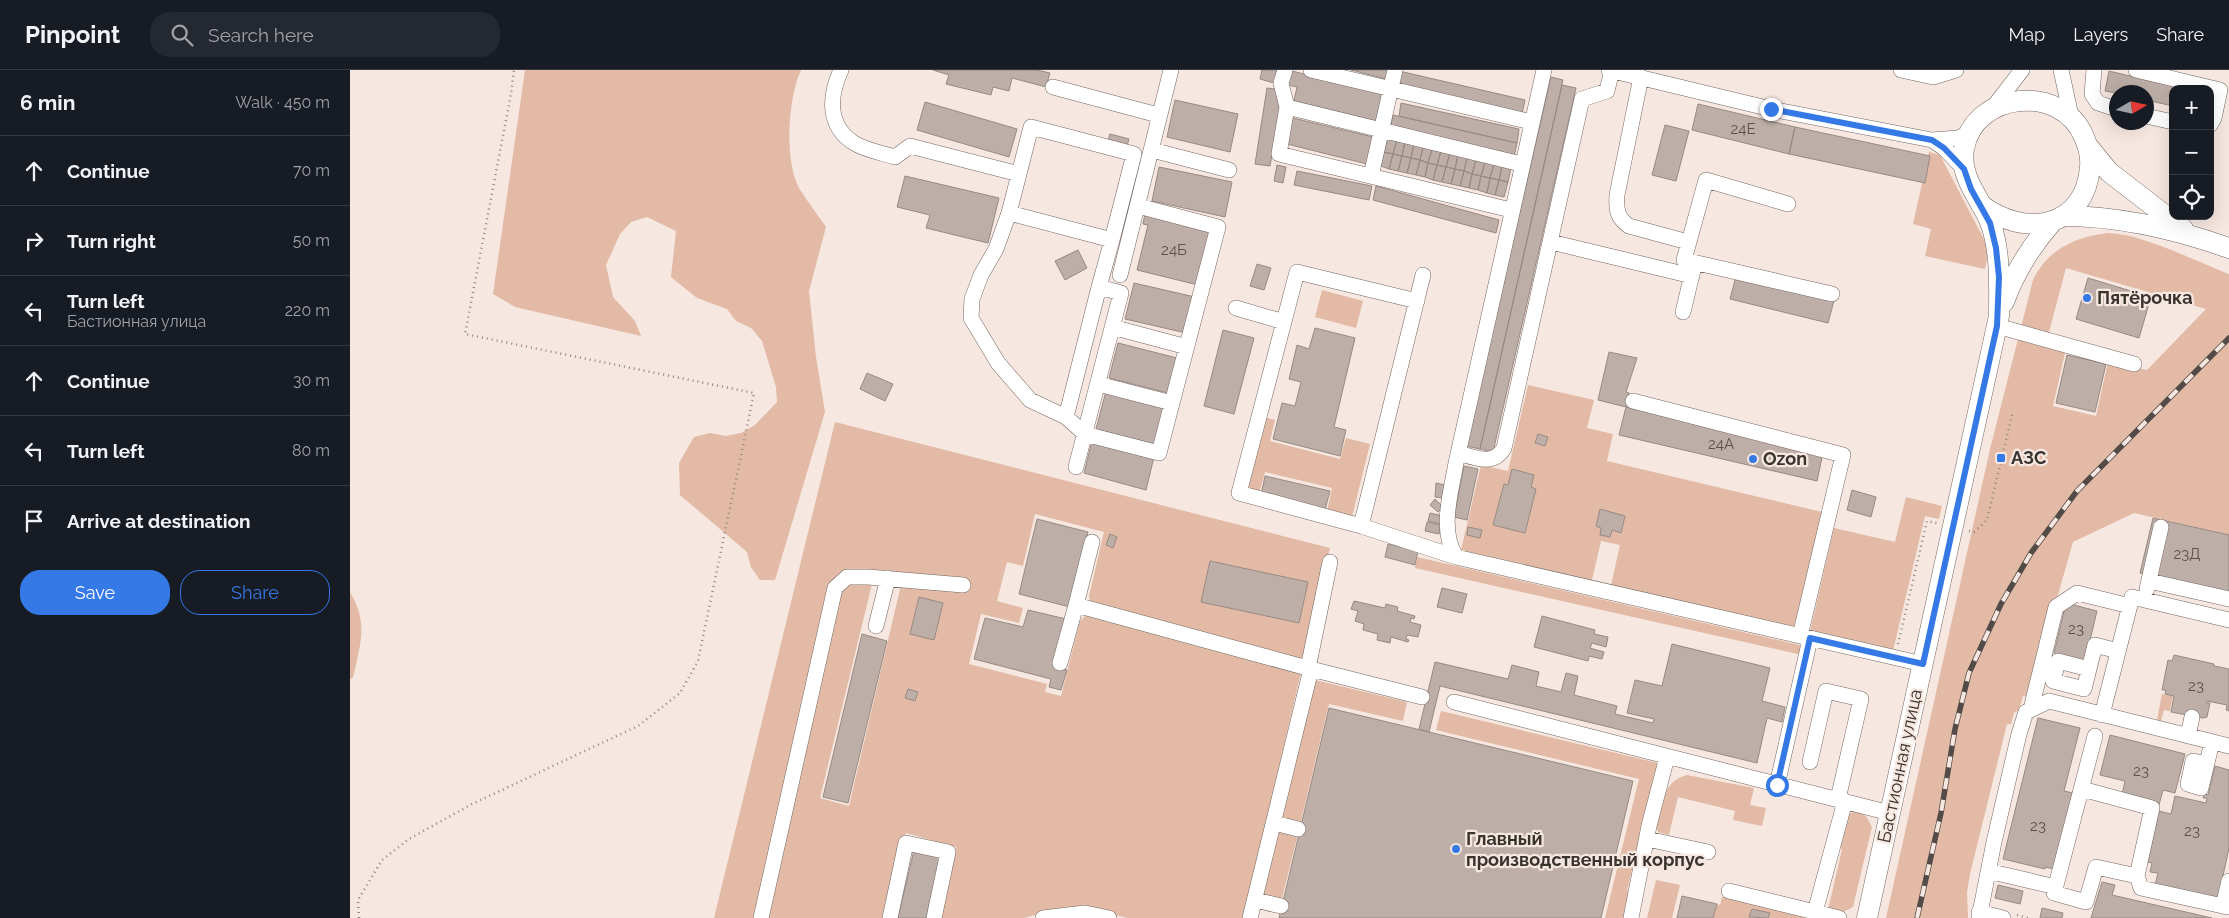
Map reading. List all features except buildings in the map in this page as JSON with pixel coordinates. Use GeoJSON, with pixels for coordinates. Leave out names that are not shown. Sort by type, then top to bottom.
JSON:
{"type":"FeatureCollection","features":[{"type":"Feature","properties":{"kind":"main road"},"geometry":{"type":"LineString","coordinates":[[2191,235],[2109,172],[2088,145],[2081,130],[2071,116],[2057,106],[2041,101],[2024,100],[2006,104],[1990,111],[1978,121],[1969,133],[1964,149],[1964,169],[1971,189],[1981,205],[1995,215],[2013,223],[2032,224],[2058,218],[2093,216],[2130,220],[2191,235],[2229,248]]}},
{"type":"Feature","properties":{"kind":"main road"},"geometry":{"type":"LineString","coordinates":[[1998,321],[2012,278],[2030,248],[2058,218],[2075,207],[2086,188],[2090,164],[2088,145]]}},
{"type":"Feature","properties":{"kind":"main road","name":"Бастионная улица"},"geometry":{"type":"LineString","coordinates":[[1867,918],[1998,321],[1999,277],[1996,248],[1990,223],[1981,205]]}},
{"type":"Feature","properties":{"kind":"street"},"geometry":{"type":"LineString","coordinates":[[841,70],[835,83],[832,104],[836,125],[854,143],[895,157],[910,146],[1019,174]]}},
{"type":"Feature","properties":{"kind":"street"},"geometry":{"type":"LineString","coordinates":[[1120,275],[1152,150],[1158,116],[1171,70]]}},
{"type":"Feature","properties":{"kind":"street"},"geometry":{"type":"LineString","coordinates":[[1285,70],[1281,83],[1288,107],[1279,154],[1511,210]]}},
{"type":"Feature","properties":{"kind":"street"},"geometry":{"type":"LineString","coordinates":[[1311,70],[1531,122]]}},
{"type":"Feature","properties":{"kind":"street"},"geometry":{"type":"LineString","coordinates":[[1371,176],[1395,70]]}},
{"type":"Feature","properties":{"kind":"street"},"geometry":{"type":"LineString","coordinates":[[1456,557],[1449,546],[1447,517],[1458,453],[1521,164],[1544,70]]}},
{"type":"Feature","properties":{"kind":"street"},"geometry":{"type":"LineString","coordinates":[[1458,453],[1487,460],[1497,457],[1504,448],[1582,99],[1607,91],[1612,70],[1771,109],[1932,140],[1958,138],[1969,133]]}},
{"type":"Feature","properties":{"kind":"street"},"geometry":{"type":"LineString","coordinates":[[1901,70],[1933,77],[1956,70]]}},
{"type":"Feature","properties":{"kind":"street"},"geometry":{"type":"LineString","coordinates":[[1990,111],[2022,70]]}},
{"type":"Feature","properties":{"kind":"street"},"geometry":{"type":"LineString","coordinates":[[2061,70],[2071,116]]}},
{"type":"Feature","properties":{"kind":"street"},"geometry":{"type":"LineString","coordinates":[[2094,70],[2092,94],[2098,103],[2109,107]]}},
{"type":"Feature","properties":{"kind":"street"},"geometry":{"type":"LineString","coordinates":[[2136,70],[2199,85]]}},
{"type":"Feature","properties":{"kind":"street"},"geometry":{"type":"LineString","coordinates":[[1641,78],[1617,195],[1619,218],[1629,226],[1688,242]]}},
{"type":"Feature","properties":{"kind":"street"},"geometry":{"type":"LineString","coordinates":[[1054,87],[1158,116]]}},
{"type":"Feature","properties":{"kind":"street"},"geometry":{"type":"LineString","coordinates":[[2214,89],[2220,90],[2214,118]]}},
{"type":"Feature","properties":{"kind":"street"},"geometry":{"type":"LineString","coordinates":[[1288,107],[1521,164]]}},
{"type":"Feature","properties":{"kind":"street"},"geometry":{"type":"LineString","coordinates":[[2154,118],[2169,121]]}},
{"type":"Feature","properties":{"kind":"street"},"geometry":{"type":"LineString","coordinates":[[1066,417],[1134,154],[1031,127],[1008,213],[996,249],[981,275],[972,299],[971,318],[998,363],[1030,400],[1066,417],[1085,434],[1159,453],[1218,227],[1138,206]]}},
{"type":"Feature","properties":{"kind":"street"},"geometry":{"type":"LineString","coordinates":[[1932,140],[1944,148],[1964,169]]}},
{"type":"Feature","properties":{"kind":"street"},"geometry":{"type":"LineString","coordinates":[[1152,150],[1229,170]]}},
{"type":"Feature","properties":{"kind":"street"},"geometry":{"type":"LineString","coordinates":[[1694,269],[1684,260],[1706,180],[1788,204]]}},
{"type":"Feature","properties":{"kind":"street"},"geometry":{"type":"LineString","coordinates":[[1008,213],[1112,240]]}},
{"type":"Feature","properties":{"kind":"street"},"geometry":{"type":"LineString","coordinates":[[1551,242],[1832,294]]}},
{"type":"Feature","properties":{"kind":"street"},"geometry":{"type":"LineString","coordinates":[[1683,312],[1694,269]]}},
{"type":"Feature","properties":{"kind":"street"},"geometry":{"type":"LineString","coordinates":[[1417,301],[1297,272],[1239,493],[1361,526],[1456,557],[1923,664]]}},
{"type":"Feature","properties":{"kind":"street"},"geometry":{"type":"LineString","coordinates":[[1361,526],[1423,275]]}},
{"type":"Feature","properties":{"kind":"street"},"geometry":{"type":"LineString","coordinates":[[1076,467],[1121,293],[1099,287]]}},
{"type":"Feature","properties":{"kind":"street"},"geometry":{"type":"LineString","coordinates":[[1236,308],[1284,322]]}},
{"type":"Feature","properties":{"kind":"street"},"geometry":{"type":"LineString","coordinates":[[1998,321],[2134,364]]}},
{"type":"Feature","properties":{"kind":"street"},"geometry":{"type":"LineString","coordinates":[[1112,327],[1187,347]]}},
{"type":"Feature","properties":{"kind":"street"},"geometry":{"type":"LineString","coordinates":[[1098,384],[1172,403]]}},
{"type":"Feature","properties":{"kind":"street"},"geometry":{"type":"LineString","coordinates":[[1633,401],[1843,455],[1805,637],[1777,785]]}},
{"type":"Feature","properties":{"kind":"street"},"geometry":{"type":"LineString","coordinates":[[2102,715],[2118,651],[2137,603],[2149,581],[2161,527]]}},
{"type":"Feature","properties":{"kind":"street"},"geometry":{"type":"LineString","coordinates":[[1060,663],[1092,542]]}},
{"type":"Feature","properties":{"kind":"street"},"geometry":{"type":"LineString","coordinates":[[1250,918],[1310,669],[1330,562]]}},
{"type":"Feature","properties":{"kind":"street"},"geometry":{"type":"LineString","coordinates":[[761,918],[835,588],[847,578],[888,578],[964,584]]}},
{"type":"Feature","properties":{"kind":"street"},"geometry":{"type":"LineString","coordinates":[[876,626],[888,578]]}},
{"type":"Feature","properties":{"kind":"street"},"geometry":{"type":"LineString","coordinates":[[2149,581],[2229,599]]}},
{"type":"Feature","properties":{"kind":"street"},"geometry":{"type":"LineString","coordinates":[[2031,710],[2056,607],[2077,593],[2229,620]]}},
{"type":"Feature","properties":{"kind":"street"},"geometry":{"type":"LineString","coordinates":[[1076,605],[1310,669],[1422,697]]}},
{"type":"Feature","properties":{"kind":"street"},"geometry":{"type":"LineString","coordinates":[[2088,669],[2095,645],[2118,651]]}},
{"type":"Feature","properties":{"kind":"street"},"geometry":{"type":"LineString","coordinates":[[1810,762],[1826,691],[1861,699],[1842,800],[1815,912]]}},
{"type":"Feature","properties":{"kind":"street"},"geometry":{"type":"LineString","coordinates":[[2003,918],[1979,915],[2019,734],[2026,712],[2049,701],[2229,746]]}},
{"type":"Feature","properties":{"kind":"street"},"geometry":{"type":"LineString","coordinates":[[1454,702],[1890,813]]}},
{"type":"Feature","properties":{"kind":"street"},"geometry":{"type":"LineString","coordinates":[[2188,736],[2192,717]]}},
{"type":"Feature","properties":{"kind":"street"},"geometry":{"type":"LineString","coordinates":[[2095,736],[2054,893],[2086,902],[2096,867],[2137,876]]}},
{"type":"Feature","properties":{"kind":"street"},"geometry":{"type":"LineString","coordinates":[[2207,764],[2212,742]]}},
{"type":"Feature","properties":{"kind":"street"},"geometry":{"type":"LineString","coordinates":[[1631,918],[1647,839],[1667,757]]}},
{"type":"Feature","properties":{"kind":"street"},"geometry":{"type":"LineString","coordinates":[[2082,789],[2152,808],[2137,876],[2141,888],[2226,906],[2229,881]]}},
{"type":"Feature","properties":{"kind":"street"},"geometry":{"type":"LineString","coordinates":[[1274,823],[1298,829]]}},
{"type":"Feature","properties":{"kind":"street"},"geometry":{"type":"LineString","coordinates":[[1647,839],[1708,852]]}},
{"type":"Feature","properties":{"kind":"street"},"geometry":{"type":"LineString","coordinates":[[890,918],[906,843],[948,852],[934,918]]}},
{"type":"Feature","properties":{"kind":"street"},"geometry":{"type":"LineString","coordinates":[[1988,871],[2056,887]]}},
{"type":"Feature","properties":{"kind":"street"},"geometry":{"type":"LineString","coordinates":[[1729,891],[1839,918]]}},
{"type":"Feature","properties":{"kind":"street"},"geometry":{"type":"LineString","coordinates":[[1255,900],[1281,906]]}},
{"type":"Feature","properties":{"kind":"street"},"geometry":{"type":"LineString","coordinates":[[1043,918],[1085,913],[1109,918]]}},
{"type":"Feature","properties":{"kind":"path"},"geometry":{"type":"LineString","coordinates":[[360,918],[358,900],[377,868],[382,860],[408,839],[472,804],[638,726],[680,693],[698,661],[754,393],[466,334],[512,94],[514,70]]}},
{"type":"Feature","properties":{"kind":"shaded area"},"geometry":{"type":"Polygon","coordinates":[[[525,70],[801,70],[793,96],[789,129],[791,162],[799,188],[826,227],[809,291],[816,357],[825,412],[775,580],[760,580],[751,567],[747,552],[680,495],[679,463],[694,437],[710,433],[726,436],[741,433],[755,425],[777,402],[776,387],[762,341],[751,328],[736,321],[727,309],[697,298],[671,277],[676,231],[647,217],[631,222],[620,234],[606,265],[613,297],[635,321],[641,336],[515,307],[493,294],[525,70]]]}},
{"type":"Feature","properties":{"kind":"shaded area"},"geometry":{"type":"Polygon","coordinates":[[[1929,152],[1940,155],[1989,249],[1985,269],[1925,256],[1931,229],[1913,224],[1929,152]]]}},
{"type":"Feature","properties":{"kind":"shaded area"},"geometry":{"type":"Polygon","coordinates":[[[2108,233],[2137,238],[2229,274],[2229,535],[2134,513],[2073,542],[2029,697],[2023,696],[2019,710],[2014,713],[2011,724],[2007,724],[1970,874],[1967,892],[1968,918],[1886,918],[1990,449],[2033,280],[2046,260],[2064,246],[2108,233]],[[2066,268],[2045,347],[2065,353],[2053,406],[2096,416],[2108,362],[2147,370],[2206,309],[2066,268]]]}},
{"type":"Feature","properties":{"kind":"shaded area"},"geometry":{"type":"Polygon","coordinates":[[[1322,290],[1363,301],[1356,328],[1315,317],[1322,290]]]}},
{"type":"Feature","properties":{"kind":"shaded area"},"geometry":{"type":"Polygon","coordinates":[[[1528,385],[1594,400],[1587,428],[1613,434],[1607,461],[1822,512],[1795,628],[1611,585],[1620,545],[1601,541],[1592,580],[1461,550],[1481,465],[1508,471],[1528,385]]]}},
{"type":"Feature","properties":{"kind":"shaded area"},"geometry":{"type":"Polygon","coordinates":[[[1264,417],[1275,420],[1270,441],[1340,459],[1346,438],[1370,444],[1352,517],[1327,511],[1332,488],[1265,472],[1259,494],[1246,491],[1264,417]]]}},
{"type":"Feature","properties":{"kind":"shaded area"},"geometry":{"type":"Polygon","coordinates":[[[835,422],[1330,548],[1303,661],[1241,642],[1091,605],[1089,596],[1104,532],[1035,514],[1023,566],[1007,562],[997,601],[1023,608],[1019,623],[981,614],[969,664],[1047,684],[1045,692],[1061,696],[1080,621],[1087,614],[1301,672],[1244,918],[1128,918],[1080,907],[1053,910],[1024,918],[939,918],[956,847],[906,833],[885,918],[767,918],[817,677],[838,594],[845,587],[853,583],[872,584],[820,798],[849,806],[901,585],[964,590],[966,579],[880,572],[846,574],[836,580],[831,588],[803,703],[757,918],[714,918],[835,422]]]}},
{"type":"Feature","properties":{"kind":"shaded area"},"geometry":{"type":"Polygon","coordinates":[[[1906,497],[1942,506],[1939,519],[1925,516],[1893,651],[1810,632],[1834,528],[1895,542],[1906,497]]]}},
{"type":"Feature","properties":{"kind":"shaded area"},"geometry":{"type":"Polygon","coordinates":[[[1417,557],[1804,646],[1802,655],[1415,568],[1417,557]]]}},
{"type":"Feature","properties":{"kind":"shaded area"},"geometry":{"type":"Polygon","coordinates":[[[350,592],[359,614],[361,634],[353,678],[350,679],[350,592]]]}},
{"type":"Feature","properties":{"kind":"shaded area"},"geometry":{"type":"Polygon","coordinates":[[[1315,680],[1407,702],[1403,721],[1329,704],[1300,825],[1281,820],[1315,680]]]}},
{"type":"Feature","properties":{"kind":"shaded area"},"geometry":{"type":"Polygon","coordinates":[[[2162,694],[2173,696],[2170,711],[2164,710],[2161,721],[2157,720],[2162,694]]]}},
{"type":"Feature","properties":{"kind":"shaded area"},"geometry":{"type":"Polygon","coordinates":[[[1441,711],[1658,763],[1627,891],[1632,892],[1626,918],[1605,918],[1639,779],[1436,730],[1441,711]]]}},
{"type":"Feature","properties":{"kind":"shaded area"},"geometry":{"type":"Polygon","coordinates":[[[1687,775],[1754,788],[1750,805],[1766,808],[1762,826],[1733,820],[1735,811],[1678,797],[1669,835],[1658,832],[1657,822],[1663,799],[1668,789],[1675,781],[1687,775]]]}},
{"type":"Feature","properties":{"kind":"shaded area"},"geometry":{"type":"Polygon","coordinates":[[[1855,811],[1866,816],[1872,827],[1853,907],[1841,913],[1828,910],[1842,849],[1839,843],[1846,816],[1855,811]]]}},
{"type":"Feature","properties":{"kind":"shaded area"},"geometry":{"type":"Polygon","coordinates":[[[1279,830],[1298,834],[1281,902],[1263,897],[1279,830]]]}},
{"type":"Feature","properties":{"kind":"shaded area"},"geometry":{"type":"Polygon","coordinates":[[[1656,880],[1680,885],[1672,918],[1647,918],[1656,880]]]}},
{"type":"Feature","properties":{"kind":"shaded area"},"geometry":{"type":"Polygon","coordinates":[[[1722,897],[1812,918],[1768,918],[1769,913],[1752,909],[1750,917],[1755,918],[1713,918],[1717,904],[1720,905],[1722,897]]]}},
{"type":"Feature","properties":{"kind":"railway"},"geometry":{"type":"LineString","coordinates":[[1917,918],[1941,813],[1955,729],[1969,673],[2001,604],[2031,553],[2077,491],[2229,338]]}},
{"type":"Feature","properties":{"kind":"place","name":"Пятёрочка"},"geometry":{"type":"Point","coordinates":[2087,298]}},
{"type":"Feature","properties":{"kind":"place","name":"АЗС"},"geometry":{"type":"Point","coordinates":[2001,458]}},
{"type":"Feature","properties":{"kind":"place","name":"Ozon"},"geometry":{"type":"Point","coordinates":[1753,459]}},
{"type":"Feature","properties":{"kind":"place","name":"Главный производственный корпус"},"geometry":{"type":"Point","coordinates":[1456,849]}},
{"type":"Feature","properties":{"kind":"route"},"geometry":{"type":"LineString","coordinates":[[1771,109],[1932,140],[1944,148],[1964,169],[1971,189],[1990,223],[1996,248],[1999,277],[1997,326],[1923,664],[1810,638],[1777,785]]}}]}
